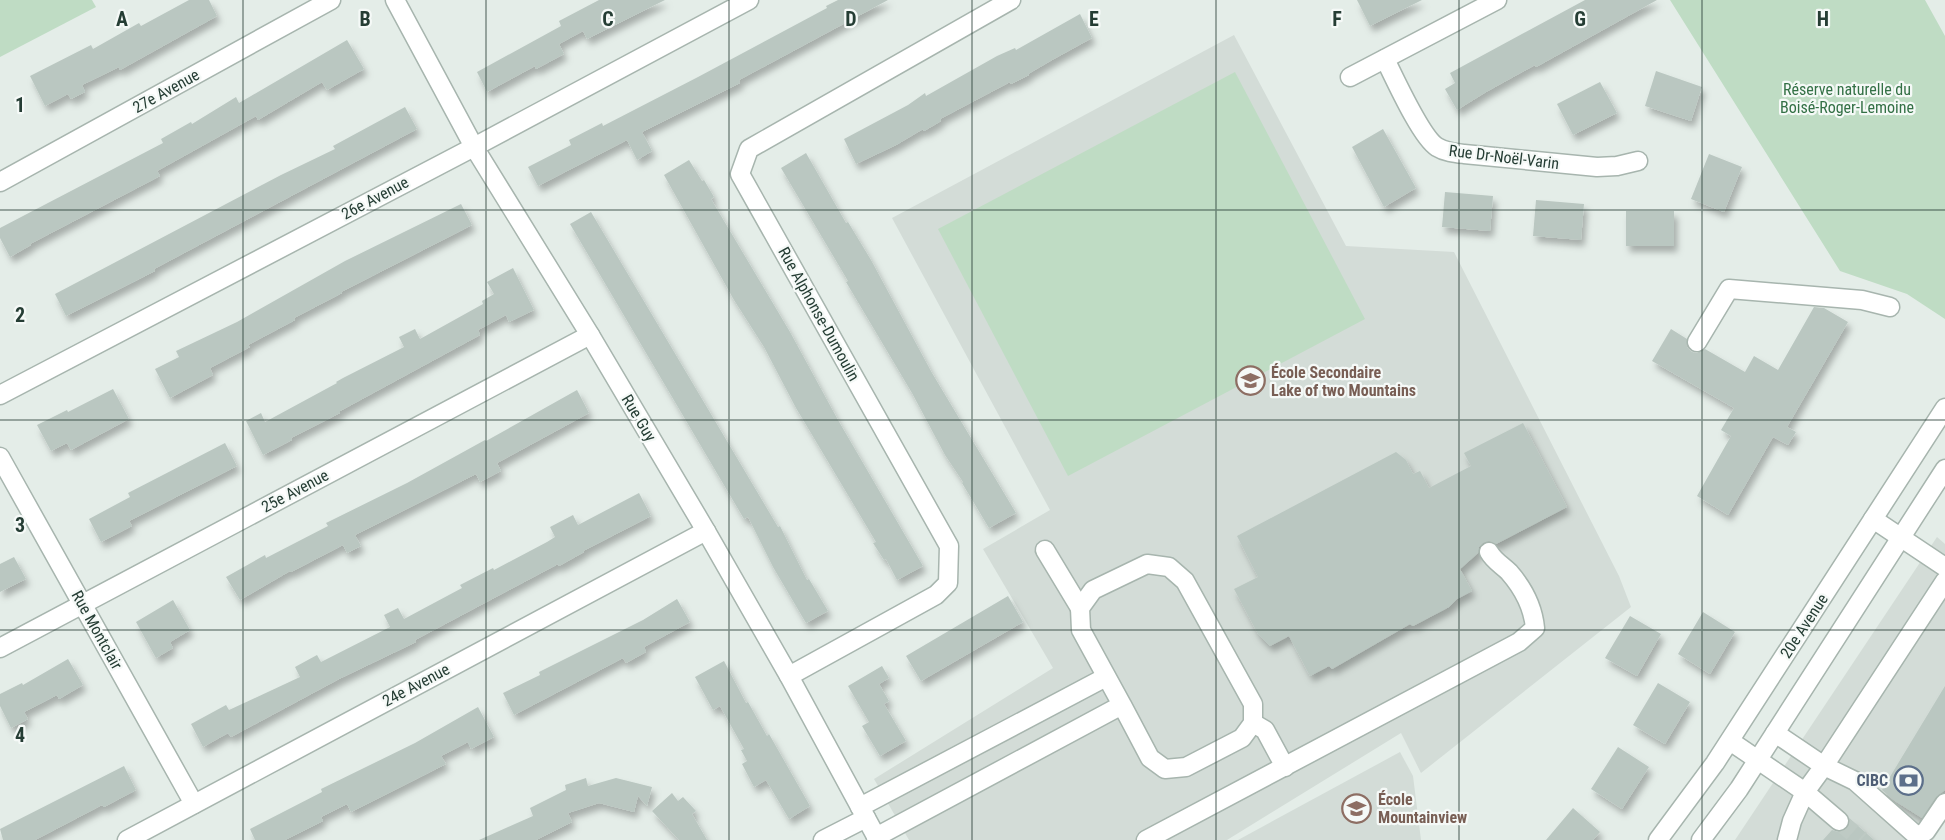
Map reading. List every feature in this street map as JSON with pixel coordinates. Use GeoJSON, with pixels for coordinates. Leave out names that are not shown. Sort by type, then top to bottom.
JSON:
{"type":"FeatureCollection","features":[{"type":"Feature","properties":{"kind":"street","name":"27e Avenue"},"geometry":{"type":"LineString","coordinates":[[0,182],[332,0]]}},
{"type":"Feature","properties":{"kind":"street","name":"Rue Guy"},"geometry":{"type":"LineString","coordinates":[[395,0],[474,147],[590,335],[706,531],[789,676],[877,838]]}},
{"type":"Feature","properties":{"kind":"street","name":"26e Avenue"},"geometry":{"type":"LineString","coordinates":[[0,395],[749,0]]}},
{"type":"Feature","properties":{"kind":"street","name":"Rue Alphonse-Dumoulin"},"geometry":{"type":"LineString","coordinates":[[789,676],[936,595],[948,584],[949,546],[740,174],[749,149],[1011,0]]}},
{"type":"Feature","properties":{"kind":"street"},"geometry":{"type":"LineString","coordinates":[[1350,77],[1497,0]]}},
{"type":"Feature","properties":{"kind":"street","name":"Rue Dr-Noël-Varin"},"geometry":{"type":"LineString","coordinates":[[1385,59],[1423,131],[1436,146],[1444,150],[1597,167],[1617,166],[1638,160]]}},
{"type":"Feature","properties":{"kind":"street"},"geometry":{"type":"LineString","coordinates":[[1697,342],[1730,289],[1862,300],[1890,307]]}},
{"type":"Feature","properties":{"kind":"street","name":"25e Avenue"},"geometry":{"type":"LineString","coordinates":[[0,648],[590,335]]}},
{"type":"Feature","properties":{"kind":"street","name":"20e Avenue"},"geometry":{"type":"LineString","coordinates":[[1658,840],[1702,783],[1730,741],[1945,408]]}},
{"type":"Feature","properties":{"kind":"street","name":"Rue Montclair"},"geometry":{"type":"LineString","coordinates":[[0,457],[194,804]]}},
{"type":"Feature","properties":{"kind":"street","name":"20e Avenue"},"geometry":{"type":"LineString","coordinates":[[1701,840],[1758,760],[1945,469]]}},
{"type":"Feature","properties":{"kind":"street"},"geometry":{"type":"LineString","coordinates":[[1873,519],[1945,567]]}},
{"type":"Feature","properties":{"kind":"street","name":"24e Avenue"},"geometry":{"type":"LineString","coordinates":[[127,840],[706,531]]}},
{"type":"Feature","properties":{"kind":"street"},"geometry":{"type":"LineString","coordinates":[[1045,550],[1080,608],[1081,630],[1150,758],[1165,769],[1186,767],[1242,738],[1253,723],[1253,704],[1185,581],[1168,567],[1147,564],[1092,590],[1080,608]]}},
{"type":"Feature","properties":{"kind":"street"},"geometry":{"type":"LineString","coordinates":[[1146,840],[1508,649],[1535,628],[1531,606],[1518,584],[1489,552]]}},
{"type":"Feature","properties":{"kind":"street"},"geometry":{"type":"LineString","coordinates":[[1787,840],[1789,828],[1805,792],[1945,581]]}},
{"type":"Feature","properties":{"kind":"street"},"geometry":{"type":"LineString","coordinates":[[823,840],[863,812],[1106,678]]}},
{"type":"Feature","properties":{"kind":"street"},"geometry":{"type":"LineString","coordinates":[[877,838],[1122,705]]}},
{"type":"Feature","properties":{"kind":"street"},"geometry":{"type":"LineString","coordinates":[[1253,723],[1264,730],[1270,738],[1285,767]]}},
{"type":"Feature","properties":{"kind":"street"},"geometry":{"type":"LineString","coordinates":[[1775,733],[1824,766],[1855,781],[1918,837],[1926,831],[1945,803]]}},
{"type":"Feature","properties":{"kind":"street"},"geometry":{"type":"LineString","coordinates":[[1730,741],[1805,792],[1839,821]]}},
{"type":"Feature","properties":{"kind":"shaded area","name":"École Secondaire Lake of two Mountains"},"geometry":{"type":"Polygon","coordinates":[[[1234,35],[1346,246],[1454,252],[1619,576],[1631,607],[1421,773],[1401,733],[1227,840],[909,840],[874,779],[1053,668],[983,549],[1050,510],[892,218],[1234,35]]]}},
{"type":"Feature","properties":{"kind":"shaded area"},"geometry":{"type":"Polygon","coordinates":[[[1937,537],[1945,544],[1945,822],[1933,840],[1735,840],[1937,537]]]}},
{"type":"Feature","properties":{"kind":"shaded area","name":"École Mountainview"},"geometry":{"type":"Polygon","coordinates":[[[1400,752],[1413,776],[1421,840],[1238,840],[1400,752]]]}},
{"type":"Feature","properties":{"kind":"green space"},"geometry":{"type":"Polygon","coordinates":[[[0,0],[92,0],[96,7],[0,57],[0,0]]]}},
{"type":"Feature","properties":{"kind":"green space","name":"Réserve naturelle du Boisé-Roger-Lemoine"},"geometry":{"type":"Polygon","coordinates":[[[1670,0],[1925,0],[1945,36],[1945,319],[1907,294],[1840,271],[1670,0]]]}},
{"type":"Feature","properties":{"kind":"green space"},"geometry":{"type":"Polygon","coordinates":[[[1235,72],[1365,319],[1068,476],[938,229],[1235,72]]]}},
{"type":"Feature","properties":{"kind":"building"},"geometry":{"type":"Polygon","coordinates":[[[189,0],[209,0],[217,16],[120,70],[119,67],[82,85],[85,92],[71,99],[68,94],[45,106],[30,76],[91,45],[93,49],[139,23],[141,26],[189,0]]]}},
{"type":"Feature","properties":{"kind":"building"},"geometry":{"type":"Polygon","coordinates":[[[599,0],[665,0],[587,39],[583,31],[559,44],[564,54],[536,69],[535,66],[487,92],[477,72],[561,26],[559,21],[599,0]]]}},
{"type":"Feature","properties":{"kind":"building"},"geometry":{"type":"Polygon","coordinates":[[[838,0],[888,0],[739,80],[740,83],[642,132],[652,151],[637,160],[627,140],[538,186],[528,167],[571,145],[569,140],[602,123],[603,126],[698,77],[838,0]]]}},
{"type":"Feature","properties":{"kind":"building"},"geometry":{"type":"Polygon","coordinates":[[[1357,0],[1422,0],[1370,26],[1357,0]]]}},
{"type":"Feature","properties":{"kind":"building"},"geometry":{"type":"Polygon","coordinates":[[[1585,0],[1657,0],[1536,67],[1535,65],[1457,110],[1445,89],[1455,83],[1450,73],[1585,0]]]}},
{"type":"Feature","properties":{"kind":"building"},"geometry":{"type":"Polygon","coordinates":[[[1080,14],[1092,38],[1029,75],[1011,84],[1010,82],[940,119],[941,121],[924,131],[923,129],[856,164],[844,139],[908,105],[925,93],[926,96],[997,56],[1015,48],[1016,50],[1080,14]]]}},
{"type":"Feature","properties":{"kind":"building"},"geometry":{"type":"Polygon","coordinates":[[[347,40],[364,69],[327,90],[322,82],[258,120],[256,116],[157,171],[160,176],[30,244],[10,257],[0,238],[0,228],[163,143],[161,139],[191,122],[192,124],[236,97],[239,103],[347,40]]]}},
{"type":"Feature","properties":{"kind":"building"},"geometry":{"type":"Polygon","coordinates":[[[1656,71],[1702,87],[1691,121],[1645,106],[1656,71]]]}},
{"type":"Feature","properties":{"kind":"building"},"geometry":{"type":"Polygon","coordinates":[[[1600,82],[1617,113],[1573,135],[1557,104],[1600,82]]]}},
{"type":"Feature","properties":{"kind":"building"},"geometry":{"type":"Polygon","coordinates":[[[405,107],[417,129],[154,269],[155,271],[66,316],[55,294],[335,149],[333,146],[405,107]]]}},
{"type":"Feature","properties":{"kind":"building"},"geometry":{"type":"Polygon","coordinates":[[[1383,129],[1416,188],[1384,207],[1352,147],[1383,129]]]}},
{"type":"Feature","properties":{"kind":"building"},"geometry":{"type":"Polygon","coordinates":[[[806,153],[846,223],[848,222],[871,260],[932,373],[1016,513],[989,528],[781,168],[806,153]]]}},
{"type":"Feature","properties":{"kind":"building"},"geometry":{"type":"Polygon","coordinates":[[[1709,154],[1742,167],[1724,212],[1691,199],[1709,154]]]}},
{"type":"Feature","properties":{"kind":"building"},"geometry":{"type":"Polygon","coordinates":[[[689,160],[714,197],[711,199],[790,332],[923,566],[897,580],[886,559],[884,560],[873,543],[876,542],[796,408],[764,347],[734,300],[664,175],[689,160]]]}},
{"type":"Feature","properties":{"kind":"building"},"geometry":{"type":"Polygon","coordinates":[[[1445,192],[1493,196],[1490,231],[1442,227],[1445,192]]]}},
{"type":"Feature","properties":{"kind":"building"},"geometry":{"type":"Polygon","coordinates":[[[1536,200],[1584,204],[1581,240],[1533,236],[1536,200]]]}},
{"type":"Feature","properties":{"kind":"building"},"geometry":{"type":"Polygon","coordinates":[[[461,204],[472,225],[294,318],[295,320],[248,345],[250,347],[210,368],[213,375],[170,398],[155,369],[179,357],[176,351],[237,322],[345,261],[461,204]]]}},
{"type":"Feature","properties":{"kind":"building"},"geometry":{"type":"Polygon","coordinates":[[[1626,211],[1674,211],[1674,246],[1626,246],[1626,211]]]}},
{"type":"Feature","properties":{"kind":"building"},"geometry":{"type":"Polygon","coordinates":[[[591,212],[778,527],[780,526],[807,580],[809,579],[828,611],[806,623],[773,567],[748,517],[744,519],[570,224],[591,212]]]}},
{"type":"Feature","properties":{"kind":"building"},"geometry":{"type":"Polygon","coordinates":[[[513,268],[534,310],[509,322],[506,315],[478,330],[480,335],[263,455],[246,421],[261,413],[265,422],[404,347],[399,337],[415,329],[420,339],[483,304],[482,301],[494,294],[487,282],[513,268]]]}},
{"type":"Feature","properties":{"kind":"building"},"geometry":{"type":"Polygon","coordinates":[[[1814,307],[1824,308],[1848,322],[1787,427],[1796,432],[1788,445],[1773,437],[1728,515],[1697,496],[1731,436],[1721,430],[1734,408],[1652,361],[1671,329],[1687,339],[1687,347],[1692,352],[1697,353],[1705,349],[1745,372],[1754,356],[1778,370],[1814,307]]]}},
{"type":"Feature","properties":{"kind":"building"},"geometry":{"type":"Polygon","coordinates":[[[113,389],[129,419],[71,450],[67,443],[51,451],[37,425],[113,389]]]}},
{"type":"Feature","properties":{"kind":"building"},"geometry":{"type":"Polygon","coordinates":[[[577,390],[589,413],[497,463],[501,471],[480,482],[476,474],[355,535],[361,546],[347,553],[343,545],[290,571],[240,600],[226,577],[265,555],[266,558],[328,526],[326,523],[407,483],[577,390]]]}},
{"type":"Feature","properties":{"kind":"building"},"geometry":{"type":"Polygon","coordinates":[[[1523,423],[1567,507],[1496,544],[1489,541],[1483,543],[1478,553],[1460,569],[1472,591],[1457,599],[1449,607],[1413,626],[1410,624],[1332,669],[1329,666],[1310,676],[1289,636],[1270,646],[1258,634],[1234,589],[1258,577],[1237,536],[1396,452],[1406,460],[1413,474],[1420,471],[1429,488],[1471,466],[1464,453],[1523,423]]]}},
{"type":"Feature","properties":{"kind":"building"},"geometry":{"type":"Polygon","coordinates":[[[225,443],[237,466],[129,521],[132,526],[101,542],[89,519],[130,497],[128,493],[225,443]]]}},
{"type":"Feature","properties":{"kind":"building"},"geometry":{"type":"Polygon","coordinates":[[[639,493],[651,516],[415,640],[416,642],[339,679],[231,737],[228,733],[203,747],[191,724],[226,705],[229,710],[300,677],[295,667],[317,655],[321,662],[390,627],[384,615],[398,608],[404,619],[462,588],[460,585],[547,542],[555,537],[550,527],[573,515],[578,525],[639,493]]]}},
{"type":"Feature","properties":{"kind":"building"},"geometry":{"type":"Polygon","coordinates":[[[14,557],[26,579],[0,592],[0,564],[14,557]]]}},
{"type":"Feature","properties":{"kind":"building"},"geometry":{"type":"Polygon","coordinates":[[[1008,596],[1023,622],[921,681],[906,656],[1008,596]]]}},
{"type":"Feature","properties":{"kind":"building"},"geometry":{"type":"Polygon","coordinates":[[[677,599],[690,622],[644,647],[646,652],[626,663],[623,658],[514,715],[503,693],[540,675],[539,672],[643,620],[677,599]]]}},
{"type":"Feature","properties":{"kind":"building"},"geometry":{"type":"Polygon","coordinates":[[[173,600],[190,630],[170,642],[173,648],[156,658],[136,622],[173,600]]]}},
{"type":"Feature","properties":{"kind":"building"},"geometry":{"type":"Polygon","coordinates":[[[1703,612],[1735,632],[1710,674],[1678,654],[1703,612]]]}},
{"type":"Feature","properties":{"kind":"building"},"geometry":{"type":"Polygon","coordinates":[[[1630,616],[1661,634],[1637,676],[1605,658],[1630,616]]]}},
{"type":"Feature","properties":{"kind":"building"},"geometry":{"type":"Polygon","coordinates":[[[68,659],[83,685],[59,699],[57,695],[24,712],[28,719],[11,728],[0,706],[0,694],[22,683],[23,685],[68,659]]]}},
{"type":"Feature","properties":{"kind":"building"},"geometry":{"type":"Polygon","coordinates":[[[724,661],[746,703],[748,702],[767,736],[769,734],[810,806],[789,819],[766,780],[754,787],[742,764],[747,761],[741,750],[744,749],[720,706],[713,710],[695,677],[724,661]]]}},
{"type":"Feature","properties":{"kind":"building"},"geometry":{"type":"Polygon","coordinates":[[[882,666],[889,678],[879,684],[889,701],[884,704],[906,741],[880,756],[862,726],[869,722],[848,686],[882,666]]]}},
{"type":"Feature","properties":{"kind":"building"},"geometry":{"type":"Polygon","coordinates":[[[1658,683],[1690,702],[1665,744],[1633,725],[1658,683]]]}},
{"type":"Feature","properties":{"kind":"building"},"geometry":{"type":"Polygon","coordinates":[[[1945,686],[1945,790],[1936,797],[1922,818],[1882,790],[1945,686]]]}},
{"type":"Feature","properties":{"kind":"building"},"geometry":{"type":"Polygon","coordinates":[[[478,707],[494,737],[471,749],[468,742],[441,756],[446,764],[351,812],[347,804],[321,817],[323,821],[285,840],[255,840],[250,829],[322,792],[321,789],[415,743],[478,707]]]}},
{"type":"Feature","properties":{"kind":"building"},"geometry":{"type":"Polygon","coordinates":[[[1618,747],[1649,767],[1622,809],[1591,789],[1618,747]]]}},
{"type":"Feature","properties":{"kind":"building"},"geometry":{"type":"Polygon","coordinates":[[[124,766],[136,790],[35,840],[3,840],[0,829],[124,766]]]}},
{"type":"Feature","properties":{"kind":"building"},"geometry":{"type":"Polygon","coordinates":[[[586,778],[588,786],[616,778],[652,787],[647,806],[638,796],[634,812],[599,803],[568,813],[572,822],[536,840],[479,840],[533,816],[530,808],[566,790],[565,785],[586,778]]]}},
{"type":"Feature","properties":{"kind":"building"},"geometry":{"type":"Polygon","coordinates":[[[672,793],[678,801],[683,797],[696,811],[692,814],[707,840],[679,840],[652,811],[672,793]]]}},
{"type":"Feature","properties":{"kind":"building"},"geometry":{"type":"Polygon","coordinates":[[[1573,808],[1600,832],[1593,840],[1546,840],[1573,808]]]}},
{"type":"Feature","properties":{"kind":"building"},"geometry":{"type":"Polygon","coordinates":[[[1850,819],[1874,840],[1823,840],[1832,830],[1838,832],[1847,829],[1850,819]]]}},
{"type":"Feature","properties":{"kind":"tunnel"},"geometry":{"type":"LineString","coordinates":[[1839,821],[1861,840]]}},
{"type":"Feature","properties":{"kind":"place","name":"École Secondaire Lake of two Mountains"},"geometry":{"type":"Point","coordinates":[1250,381]}},
{"type":"Feature","properties":{"kind":"place","name":"CIBC"},"geometry":{"type":"Point","coordinates":[1909,780]}},
{"type":"Feature","properties":{"kind":"place","name":"École Mountainview"},"geometry":{"type":"Point","coordinates":[1357,808]}}]}
